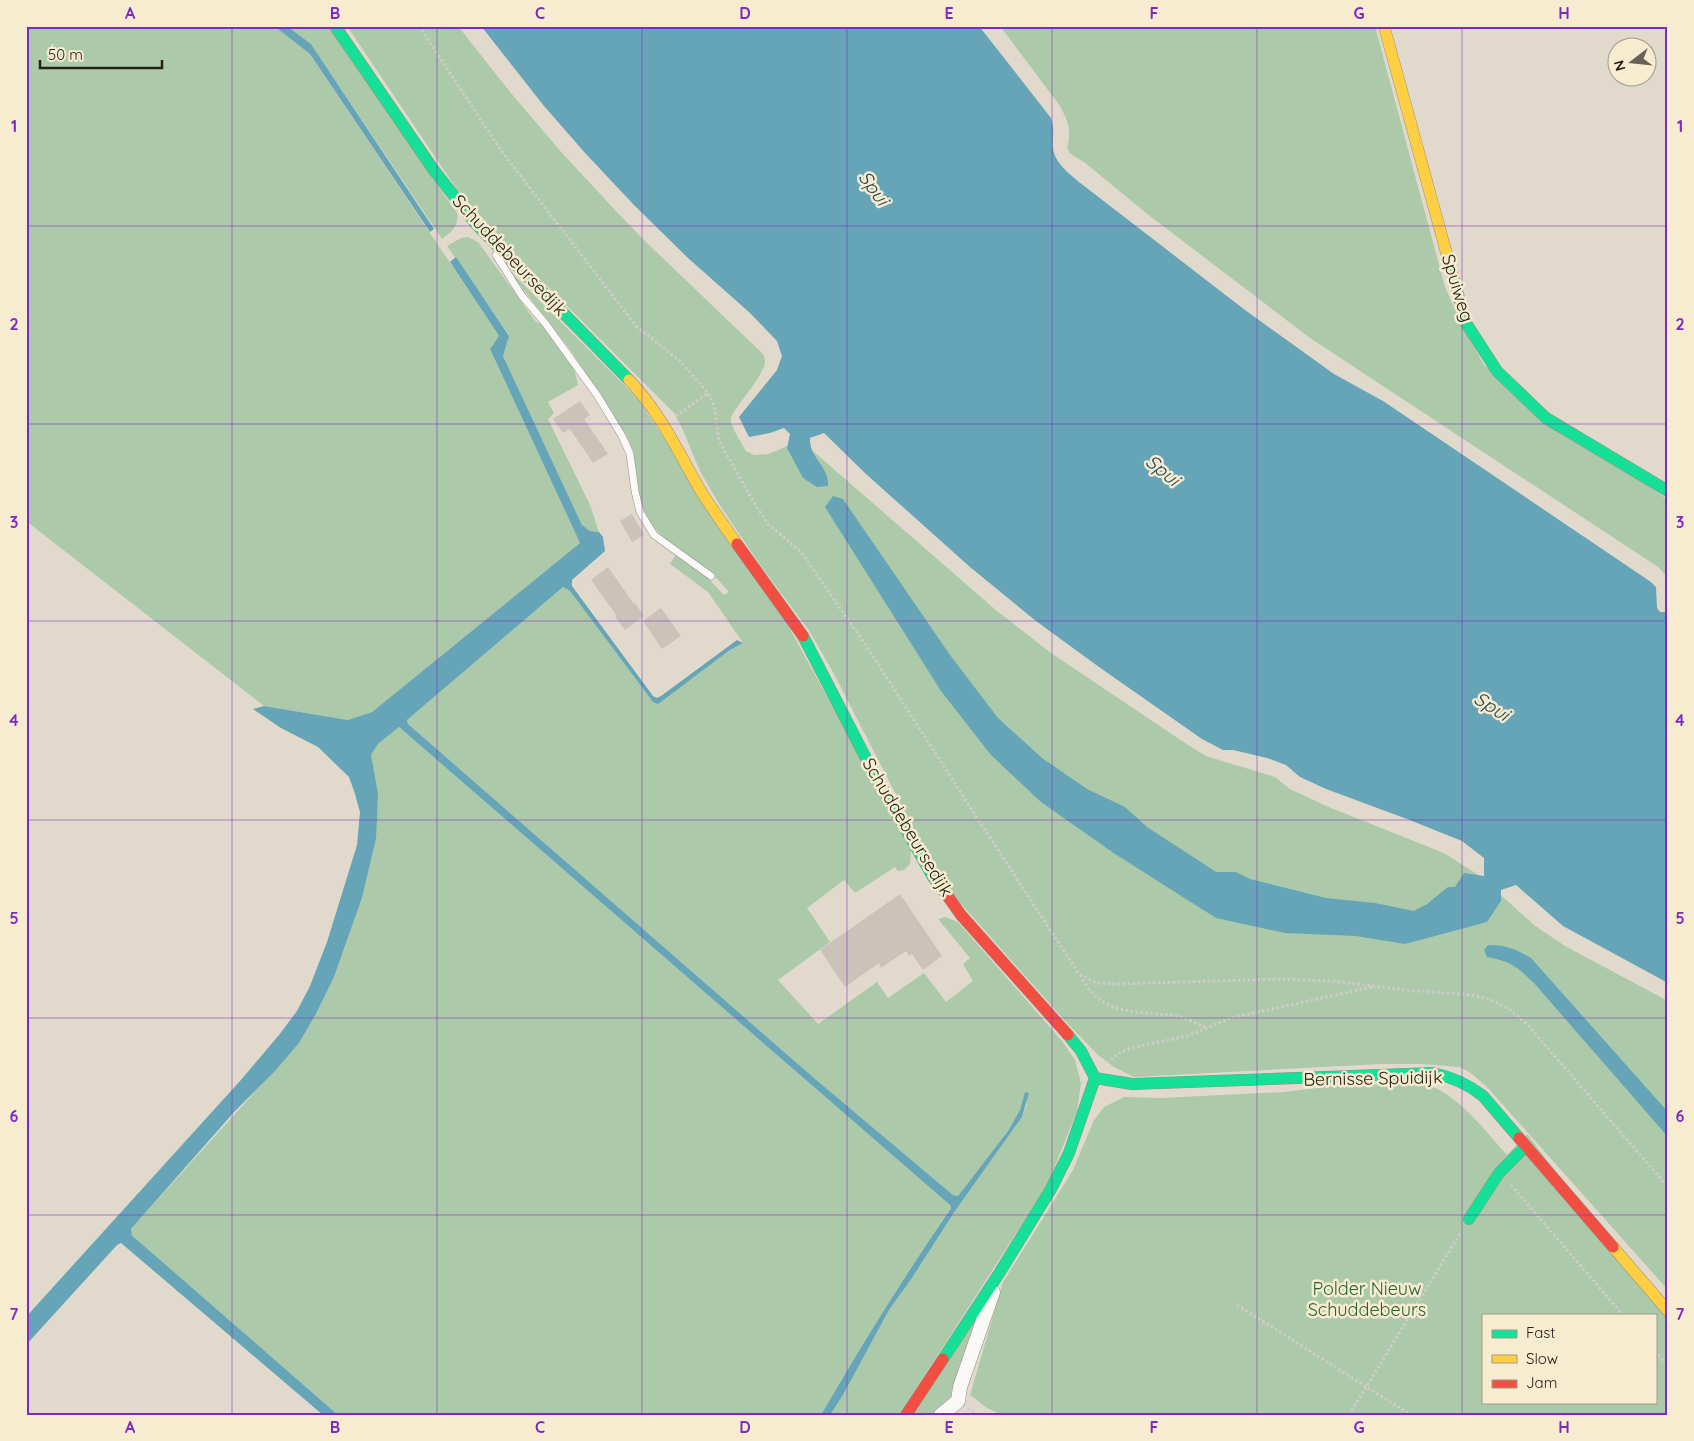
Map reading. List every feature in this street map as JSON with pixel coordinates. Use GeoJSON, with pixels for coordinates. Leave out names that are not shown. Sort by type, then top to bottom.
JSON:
{"type":"FeatureCollection","features":[{"type":"Feature","properties":{"kind":"street","name":"Schuddebeursedijk"},"geometry":{"type":"LineString","coordinates":[[336,26],[433,169],[476,224],[644,396],[663,424],[703,494],[747,559],[801,631],[871,768],[933,877],[961,915],[1081,1050],[1095,1078]]}},
{"type":"Feature","properties":{"kind":"street","name":"Spuiweg"},"geometry":{"type":"LineString","coordinates":[[1384,26],[1466,323],[1497,372],[1546,418],[1668,491]]}},
{"type":"Feature","properties":{"kind":"street","name":"Bernisse Spuidijk"},"geometry":{"type":"LineString","coordinates":[[1095,1078],[1132,1084],[1433,1073],[1451,1076],[1468,1084],[1483,1096],[1668,1310]]}},
{"type":"Feature","properties":{"kind":"street"},"geometry":{"type":"LineString","coordinates":[[906,1415],[1000,1272],[1051,1189],[1069,1153],[1095,1078]]}},
{"type":"Feature","properties":{"kind":"street"},"geometry":{"type":"LineString","coordinates":[[1469,1219],[1500,1173],[1526,1146]]}},
{"type":"Feature","properties":{"kind":"street"},"geometry":{"type":"LineString","coordinates":[[941,1415],[958,1401],[960,1387],[1000,1272]]}},
{"type":"Feature","properties":{"kind":"lane"},"geometry":{"type":"LineString","coordinates":[[476,224],[522,296],[597,395],[622,436],[630,454],[640,512],[654,535],[711,576]]}},
{"type":"Feature","properties":{"kind":"path"},"geometry":{"type":"LineString","coordinates":[[418,26],[500,150],[636,326],[680,361],[708,393],[714,405],[719,441],[756,506],[768,524],[801,552],[869,650],[1087,988],[1097,999],[1118,1010],[1177,1016],[1206,1028]]}},
{"type":"Feature","properties":{"kind":"path"},"geometry":{"type":"LineString","coordinates":[[663,424],[708,393]]}},
{"type":"Feature","properties":{"kind":"path"},"geometry":{"type":"LineString","coordinates":[[1079,974],[1097,983],[1118,984],[1278,979],[1332,981],[1473,995],[1491,1000],[1509,1009],[1526,1023],[1668,1187]]}},
{"type":"Feature","properties":{"kind":"path"},"geometry":{"type":"LineString","coordinates":[[1095,1078],[1109,1060],[1131,1048],[1187,1036],[1231,1018],[1375,986]]}},
{"type":"Feature","properties":{"kind":"path"},"geometry":{"type":"LineString","coordinates":[[1500,1173],[1623,1314]]}},
{"type":"Feature","properties":{"kind":"path"},"geometry":{"type":"LineString","coordinates":[[1349,1415],[1469,1219]]}},
{"type":"Feature","properties":{"kind":"path"},"geometry":{"type":"LineString","coordinates":[[1237,1305],[1411,1415]]}},
{"type":"Feature","properties":{"kind":"path"},"geometry":{"type":"LineString","coordinates":[[1656,1352],[1668,1366]]}},
{"type":"Feature","properties":{"kind":"green space"},"geometry":{"type":"Polygon","coordinates":[[[26,26],[274,26],[310,54],[499,336],[490,349],[580,543],[372,712],[348,720],[264,706],[26,521],[26,26]]]}},
{"type":"Feature","properties":{"kind":"green space"},"geometry":{"type":"Polygon","coordinates":[[[287,26],[329,26],[457,213],[456,225],[442,239],[311,44],[287,26]]]}},
{"type":"Feature","properties":{"kind":"green space"},"geometry":{"type":"Polygon","coordinates":[[[347,26],[458,26],[510,92],[563,154],[616,211],[763,354],[764,368],[731,417],[735,432],[746,451],[754,455],[768,454],[798,442],[806,445],[997,611],[1051,653],[1185,743],[1206,756],[1275,777],[1290,789],[1331,808],[1444,853],[1480,876],[1534,925],[1565,946],[1668,1001],[1668,1290],[1488,1088],[1471,1073],[1459,1067],[1421,1064],[1381,1064],[1134,1077],[1114,1067],[1098,1055],[1066,1022],[940,880],[834,674],[810,632],[761,566],[719,504],[700,471],[674,413],[516,255],[458,191],[347,26]]]}},
{"type":"Feature","properties":{"kind":"green space"},"geometry":{"type":"Polygon","coordinates":[[[1000,26],[1375,26],[1445,287],[1460,321],[1484,365],[1668,500],[1668,578],[1658,567],[1310,338],[1069,152],[1068,127],[1060,106],[1000,26]]]}},
{"type":"Feature","properties":{"kind":"green space"},"geometry":{"type":"Polygon","coordinates":[[[468,237],[478,242],[536,322],[541,324],[574,368],[578,385],[548,402],[554,413],[548,419],[590,505],[599,532],[590,531],[582,525],[503,356],[509,335],[447,246],[461,238],[468,237]]]}},
{"type":"Feature","properties":{"kind":"green space"},"geometry":{"type":"Polygon","coordinates":[[[505,266],[638,399],[784,618],[911,850],[910,864],[904,870],[898,871],[895,867],[855,893],[844,880],[807,908],[830,942],[778,980],[818,1024],[877,982],[888,998],[924,973],[946,1002],[973,981],[963,964],[970,958],[938,919],[945,917],[958,922],[1062,1041],[1075,1060],[1081,1083],[1077,1111],[1048,1184],[899,1415],[830,1415],[843,1395],[889,1310],[955,1211],[1022,1117],[1027,1104],[1025,1093],[1020,1110],[1008,1131],[958,1196],[953,1195],[814,1078],[408,724],[407,720],[563,587],[570,591],[653,702],[694,677],[730,650],[743,643],[708,592],[670,564],[676,554],[706,576],[724,595],[729,592],[707,570],[671,543],[649,522],[641,505],[634,459],[629,441],[572,352],[505,266]]]}},
{"type":"Feature","properties":{"kind":"green space"},"geometry":{"type":"Polygon","coordinates":[[[399,727],[950,1205],[951,1207],[884,1310],[821,1415],[338,1415],[132,1236],[131,1229],[299,1043],[316,1014],[334,977],[362,898],[376,839],[371,755],[378,744],[399,727]]]}},
{"type":"Feature","properties":{"kind":"green space","name":"Polder Nieuw Schuddebeurs"},"geometry":{"type":"Polygon","coordinates":[[[1412,1083],[1425,1085],[1442,1091],[1452,1098],[1507,1155],[1527,1134],[1668,1319],[1668,1415],[1002,1415],[987,1408],[970,1395],[1003,1282],[1073,1170],[1094,1120],[1104,1107],[1124,1097],[1161,1098],[1284,1092],[1334,1086],[1412,1083]]]}},
{"type":"Feature","properties":{"kind":"green space"},"geometry":{"type":"Polygon","coordinates":[[[986,1299],[954,1390],[948,1401],[935,1415],[911,1415],[986,1299]]]}},
{"type":"Feature","properties":{"kind":"water"},"geometry":{"type":"Polygon","coordinates":[[[274,26],[287,26],[311,44],[434,229],[430,232],[310,54],[274,26]]]}},
{"type":"Feature","properties":{"kind":"water","name":"Spui"},"geometry":{"type":"Polygon","coordinates":[[[481,26],[979,26],[1051,118],[1054,154],[1060,164],[1079,182],[1245,310],[1334,374],[1383,401],[1656,587],[1657,608],[1660,612],[1668,612],[1668,983],[1563,926],[1516,885],[1501,890],[1501,901],[1487,922],[1405,944],[1356,936],[1285,933],[1216,918],[1115,854],[1041,802],[991,755],[941,691],[825,507],[833,496],[843,499],[950,655],[998,718],[1042,758],[1087,789],[1125,807],[1147,827],[1216,872],[1236,872],[1250,879],[1326,898],[1375,903],[1414,911],[1427,904],[1448,887],[1455,887],[1464,873],[1484,876],[1484,858],[1462,841],[1326,789],[1300,777],[1286,765],[1267,758],[1233,750],[1223,750],[1202,739],[1036,621],[970,567],[866,474],[824,433],[810,438],[813,451],[828,479],[828,486],[817,487],[803,478],[787,448],[790,434],[784,428],[749,437],[739,417],[777,370],[782,356],[777,341],[750,313],[688,258],[586,154],[544,106],[481,26]]]}},
{"type":"Feature","properties":{"kind":"water"},"geometry":{"type":"Polygon","coordinates":[[[456,257],[509,336],[503,356],[582,525],[590,531],[599,532],[603,537],[605,551],[572,580],[572,586],[653,696],[657,698],[661,696],[737,640],[743,643],[730,650],[658,704],[653,702],[570,591],[563,587],[407,720],[408,724],[814,1078],[953,1195],[958,1196],[1008,1131],[1020,1110],[1025,1092],[1029,1093],[1022,1117],[955,1211],[889,1310],[843,1395],[830,1415],[821,1415],[884,1310],[951,1208],[950,1205],[399,727],[378,744],[371,755],[378,794],[376,839],[362,898],[334,977],[316,1014],[299,1043],[275,1071],[235,1111],[131,1229],[132,1236],[338,1415],[323,1415],[121,1243],[117,1245],[26,1345],[26,1317],[240,1081],[297,1011],[310,986],[327,942],[357,845],[360,812],[355,794],[349,777],[318,747],[281,728],[253,709],[264,706],[348,720],[372,712],[580,543],[490,349],[499,336],[450,262],[456,257]]]}},
{"type":"Feature","properties":{"kind":"water"},"geometry":{"type":"Polygon","coordinates":[[[1488,945],[1510,948],[1531,958],[1668,1112],[1668,1137],[1523,972],[1502,961],[1487,957],[1484,950],[1488,945]]]}},
{"type":"Feature","properties":{"kind":"building"},"geometry":{"type":"Polygon","coordinates":[[[580,401],[590,415],[584,419],[608,454],[593,463],[570,429],[563,433],[553,419],[580,401]]]}},
{"type":"Feature","properties":{"kind":"building"},"geometry":{"type":"Polygon","coordinates":[[[632,514],[644,535],[632,542],[620,521],[632,514]]]}},
{"type":"Feature","properties":{"kind":"building"},"geometry":{"type":"Polygon","coordinates":[[[608,567],[644,616],[625,630],[591,580],[608,567]]]}},
{"type":"Feature","properties":{"kind":"building"},"geometry":{"type":"Polygon","coordinates":[[[661,608],[681,636],[662,649],[643,621],[661,608]]]}},
{"type":"Feature","properties":{"kind":"building"},"geometry":{"type":"Polygon","coordinates":[[[900,894],[942,956],[923,970],[912,954],[909,956],[906,951],[881,968],[879,963],[845,987],[820,950],[900,894]]]}},
{"type":"Feature","properties":{"kind":"traffic: fast"},"geometry":{"type":"LineString","coordinates":[[335,26],[433,169],[476,224],[629,380]]}},
{"type":"Feature","properties":{"kind":"traffic: fast"},"geometry":{"type":"LineString","coordinates":[[1447,255],[1466,323],[1497,371],[1546,418],[1668,491]]}},
{"type":"Feature","properties":{"kind":"traffic: fast"},"geometry":{"type":"LineString","coordinates":[[803,636],[871,768],[933,877],[949,898]]}},
{"type":"Feature","properties":{"kind":"traffic: fast"},"geometry":{"type":"LineString","coordinates":[[943,1359],[1051,1189],[1069,1153],[1095,1078],[1081,1051],[1068,1035]]}},
{"type":"Feature","properties":{"kind":"traffic: fast"},"geometry":{"type":"LineString","coordinates":[[1095,1078],[1132,1084],[1433,1073],[1460,1082],[1483,1096],[1519,1138]]}},
{"type":"Feature","properties":{"kind":"traffic: fast"},"geometry":{"type":"LineString","coordinates":[[1469,1219],[1499,1173],[1526,1146]]}},
{"type":"Feature","properties":{"kind":"traffic: slow"},"geometry":{"type":"LineString","coordinates":[[1384,26],[1447,255]]}},
{"type":"Feature","properties":{"kind":"traffic: slow"},"geometry":{"type":"LineString","coordinates":[[629,380],[651,406],[702,493],[737,544]]}},
{"type":"Feature","properties":{"kind":"traffic: slow"},"geometry":{"type":"LineString","coordinates":[[1613,1247],[1668,1311]]}},
{"type":"Feature","properties":{"kind":"traffic: jam"},"geometry":{"type":"LineString","coordinates":[[737,544],[803,636]]}},
{"type":"Feature","properties":{"kind":"traffic: jam"},"geometry":{"type":"LineString","coordinates":[[949,898],[961,915],[1068,1035]]}},
{"type":"Feature","properties":{"kind":"traffic: jam"},"geometry":{"type":"LineString","coordinates":[[1519,1138],[1613,1247]]}},
{"type":"Feature","properties":{"kind":"traffic: jam"},"geometry":{"type":"LineString","coordinates":[[906,1415],[943,1359]]}}]}
